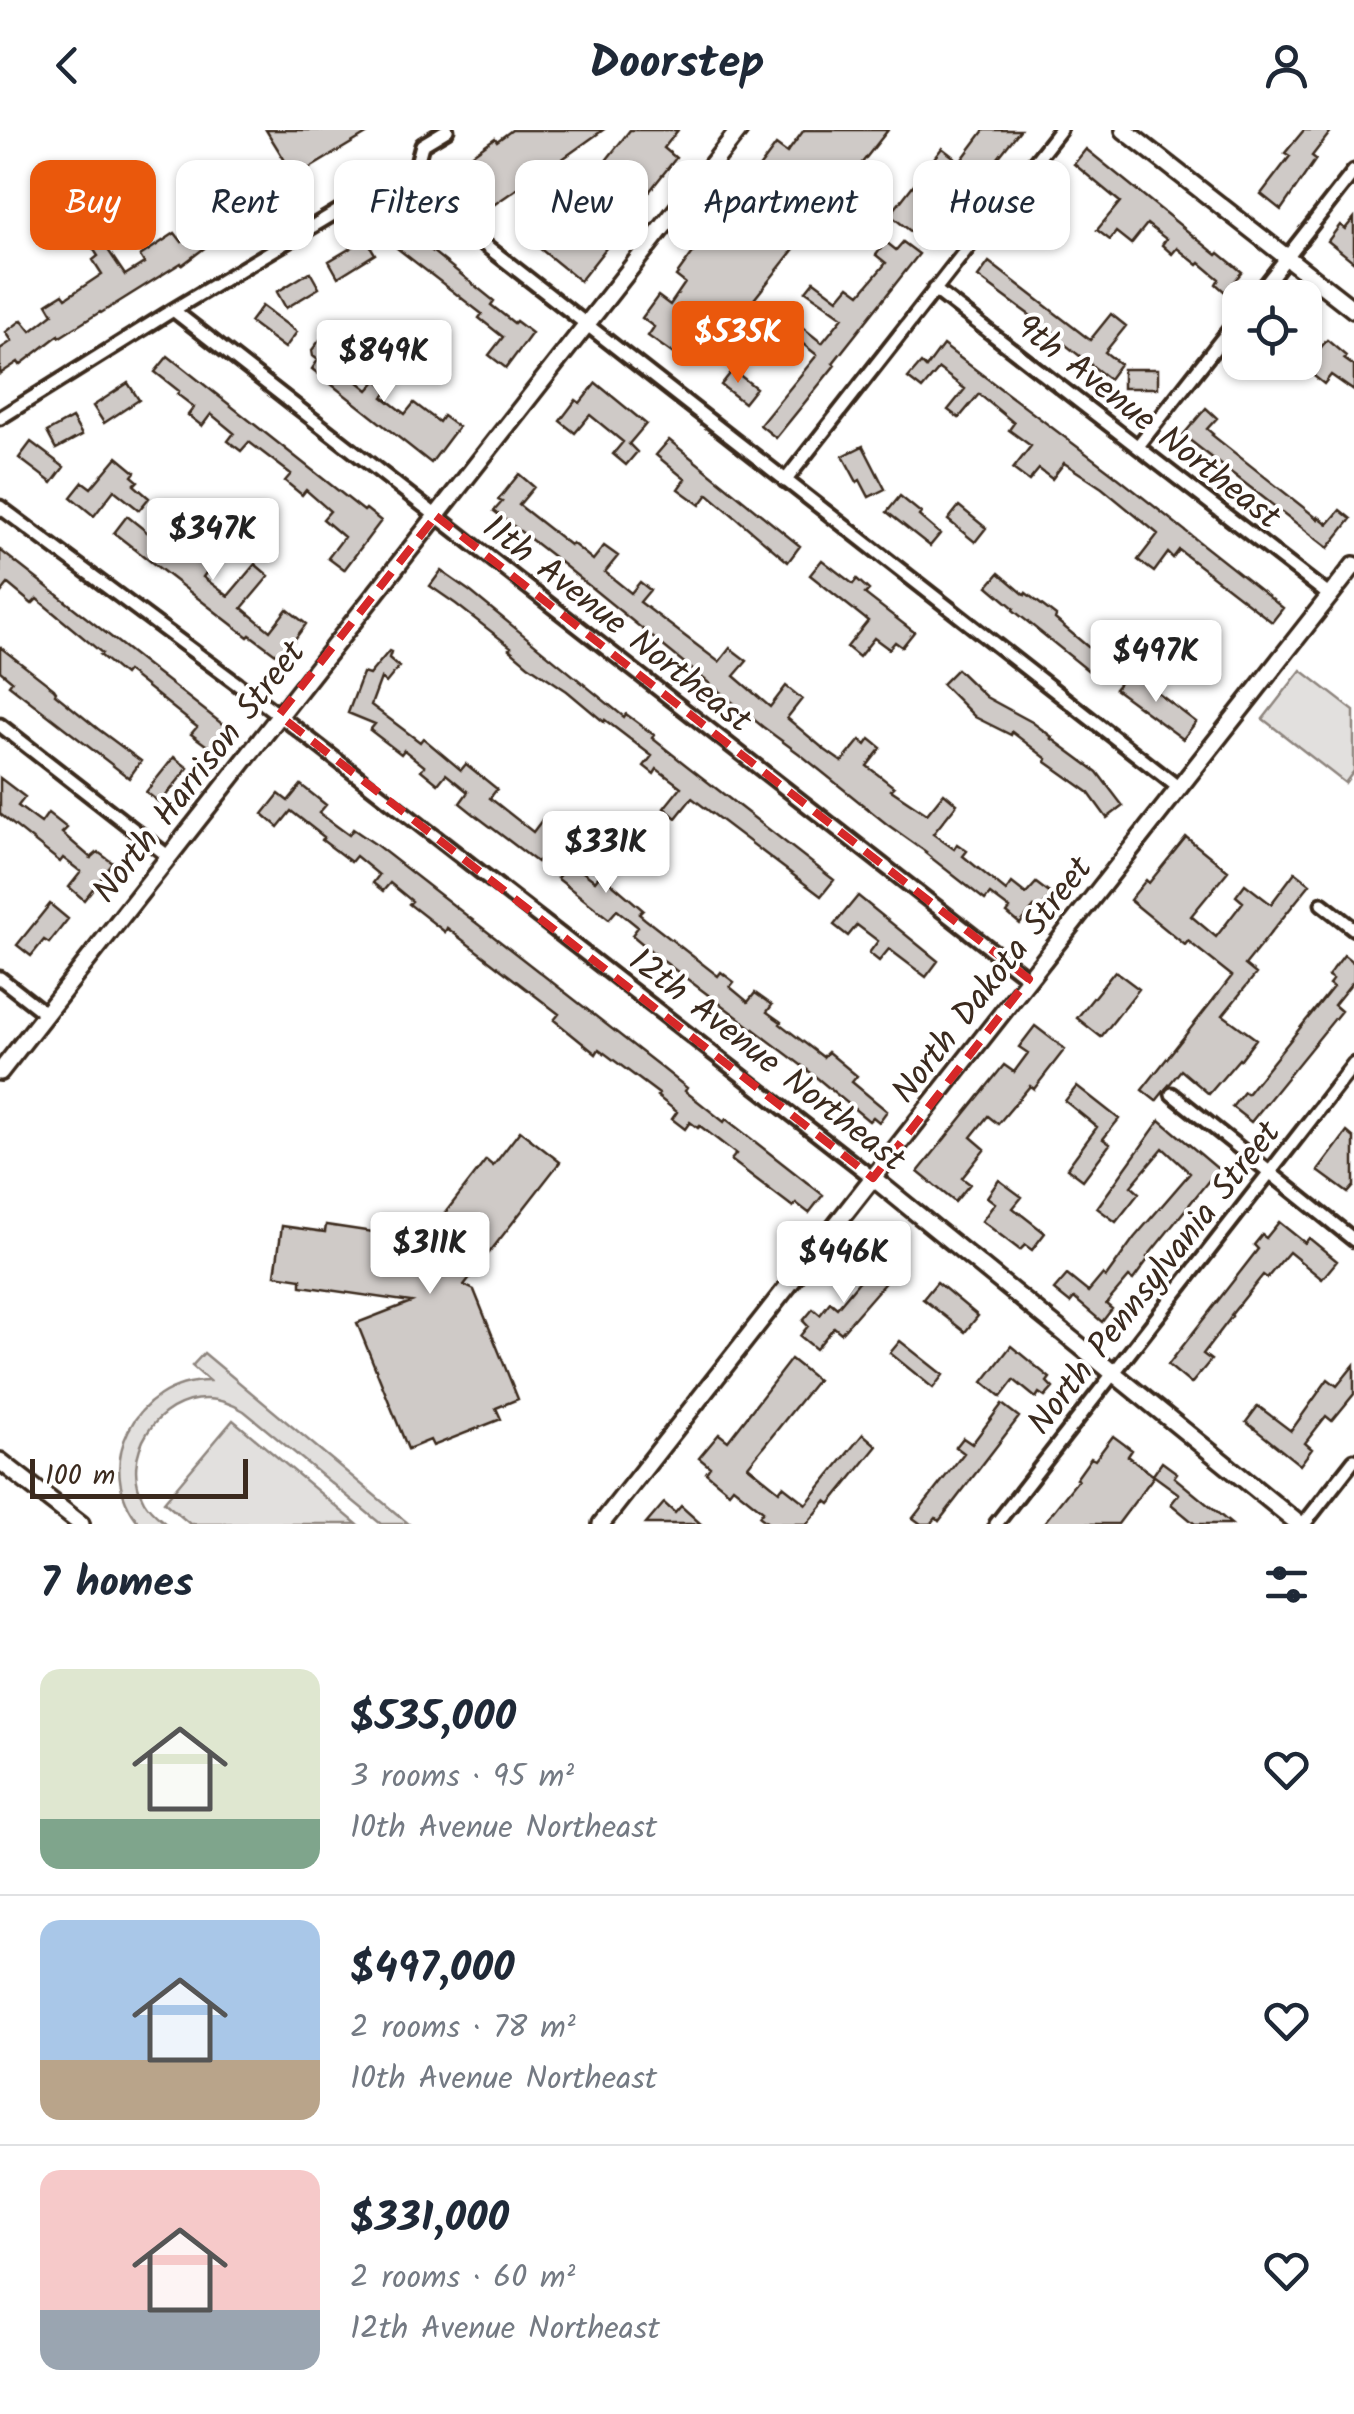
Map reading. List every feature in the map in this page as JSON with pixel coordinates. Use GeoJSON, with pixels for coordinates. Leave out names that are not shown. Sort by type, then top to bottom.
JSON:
{"type":"FeatureCollection","features":[{"type":"Feature","properties":{"kind":"street"},"geometry":{"type":"LineString","coordinates":[[415,160],[422,145],[447,130]]}},
{"type":"Feature","properties":{"kind":"street","name":"North Harrison Street"},"geometry":{"type":"LineString","coordinates":[[0,1072],[739,130]]}},
{"type":"Feature","properties":{"kind":"street"},"geometry":{"type":"LineString","coordinates":[[785,481],[1060,130]]}},
{"type":"Feature","properties":{"kind":"street"},"geometry":{"type":"LineString","coordinates":[[1124,130],[1354,310]]}},
{"type":"Feature","properties":{"kind":"street"},"geometry":{"type":"LineString","coordinates":[[1268,280],[1354,171]]}},
{"type":"Feature","properties":{"kind":"street"},"geometry":{"type":"LineString","coordinates":[[0,418],[334,213]]}},
{"type":"Feature","properties":{"kind":"street"},"geometry":{"type":"LineString","coordinates":[[488,250],[1179,788]]}},
{"type":"Feature","properties":{"kind":"street","name":"9th Avenue Northeast"},"geometry":{"type":"LineString","coordinates":[[934,289],[1330,596]]}},
{"type":"Feature","properties":{"kind":"street","name":"11th Avenue Northeast"},"geometry":{"type":"LineString","coordinates":[[173,310],[1029,980]]}},
{"type":"Feature","properties":{"kind":"street"},"geometry":{"type":"LineString","coordinates":[[1138,446],[1222,339]]}},
{"type":"Feature","properties":{"kind":"street","name":"12th Avenue Northeast"},"geometry":{"type":"LineString","coordinates":[[0,507],[280,715],[872,1178],[1302,1524]]}},
{"type":"Feature","properties":{"kind":"street","name":"North Dakota Street"},"geometry":{"type":"LineString","coordinates":[[601,1524],[1354,566]]}},
{"type":"Feature","properties":{"kind":"street"},"geometry":{"type":"LineString","coordinates":[[0,725],[169,857]]}},
{"type":"Feature","properties":{"kind":"street"},"geometry":{"type":"LineString","coordinates":[[1322,904],[1354,929]]}},
{"type":"Feature","properties":{"kind":"street"},"geometry":{"type":"LineString","coordinates":[[0,978],[46,1014]]}},
{"type":"Feature","properties":{"kind":"street","name":"North Pennsylvania Street"},"geometry":{"type":"LineString","coordinates":[[996,1524],[1354,1064]]}},
{"type":"Feature","properties":{"kind":"street"},"geometry":{"type":"LineString","coordinates":[[1172,1094],[1354,1240]]}},
{"type":"Feature","properties":{"kind":"street"},"geometry":{"type":"LineString","coordinates":[[1302,1524],[1354,1460]]}},
{"type":"Feature","properties":{"kind":"street"},"geometry":{"type":"LineString","coordinates":[[0,1461],[81,1524]]}},
{"type":"Feature","properties":{"kind":"highlighted area"},"geometry":{"type":"Polygon","coordinates":[[[436,516],[1029,979],[873,1178],[279,715],[436,516]]]}},
{"type":"Feature","properties":{"kind":"shaded area"},"geometry":{"type":"Polygon","coordinates":[[[1301,670],[1354,711],[1354,771],[1345,783],[1263,719],[1301,670]]]}},
{"type":"Feature","properties":{"kind":"shaded area"},"geometry":{"type":"Polygon","coordinates":[[[204,1353],[409,1524],[381,1524],[244,1411],[226,1402],[207,1399],[173,1408],[147,1433],[136,1466],[137,1484],[146,1504],[166,1524],[140,1524],[126,1501],[120,1477],[121,1453],[128,1431],[160,1395],[183,1385],[209,1381],[192,1366],[204,1353]]]}},
{"type":"Feature","properties":{"kind":"shaded area"},"geometry":{"type":"Polygon","coordinates":[[[233,1420],[357,1524],[190,1524],[164,1502],[233,1420]]]}},
{"type":"Feature","properties":{"kind":"building"},"geometry":{"type":"Polygon","coordinates":[[[266,130],[373,130],[314,166],[314,160],[285,160],[266,130]]]}},
{"type":"Feature","properties":{"kind":"building"},"geometry":{"type":"Polygon","coordinates":[[[512,130],[603,130],[561,160],[515,160],[515,190],[495,204],[495,160],[467,158],[495,138],[497,141],[512,130]]]}},
{"type":"Feature","properties":{"kind":"building"},"geometry":{"type":"Polygon","coordinates":[[[630,130],[678,130],[664,148],[676,158],[668,160],[668,168],[648,193],[648,160],[606,160],[630,130]]]}},
{"type":"Feature","properties":{"kind":"building"},"geometry":{"type":"Polygon","coordinates":[[[804,130],[888,130],[864,160],[765,160],[776,145],[787,153],[804,130]]]}},
{"type":"Feature","properties":{"kind":"building"},"geometry":{"type":"Polygon","coordinates":[[[984,130],[1020,130],[996,160],[962,160],[984,130]]]}},
{"type":"Feature","properties":{"kind":"building"},"geometry":{"type":"Polygon","coordinates":[[[1304,130],[1332,130],[1281,210],[1261,194],[1304,130]]]}},
{"type":"Feature","properties":{"kind":"building"},"geometry":{"type":"Polygon","coordinates":[[[942,148],[957,160],[933,160],[942,148]]]}},
{"type":"Feature","properties":{"kind":"building"},"geometry":{"type":"Polygon","coordinates":[[[1086,149],[1242,272],[1235,280],[1222,280],[1222,289],[1216,284],[1219,279],[1200,263],[1177,248],[1172,254],[1162,245],[1166,239],[1147,224],[1131,244],[1116,232],[1110,240],[1097,230],[1120,202],[1074,164],[1086,149]]]}},
{"type":"Feature","properties":{"kind":"building"},"geometry":{"type":"Polygon","coordinates":[[[913,185],[913,233],[893,217],[893,211],[913,185]]]}},
{"type":"Feature","properties":{"kind":"building"},"geometry":{"type":"Polygon","coordinates":[[[1354,218],[1354,262],[1328,241],[1340,225],[1345,229],[1354,218]]]}},
{"type":"Feature","properties":{"kind":"building"},"geometry":{"type":"Polygon","coordinates":[[[175,233],[176,250],[202,250],[0,374],[0,349],[12,341],[6,332],[22,320],[31,331],[53,314],[47,304],[63,294],[66,298],[102,274],[93,260],[98,256],[94,250],[108,250],[125,275],[144,263],[140,256],[156,250],[156,245],[175,233]]]}},
{"type":"Feature","properties":{"kind":"building"},"geometry":{"type":"Polygon","coordinates":[[[903,242],[919,254],[776,438],[760,425],[817,355],[794,337],[802,327],[822,343],[843,317],[806,291],[814,281],[838,299],[849,286],[860,294],[886,263],[876,255],[880,250],[896,250],[903,242]]]}},
{"type":"Feature","properties":{"kind":"building"},"geometry":{"type":"Polygon","coordinates":[[[348,250],[373,250],[375,254],[338,277],[329,261],[348,250]]]}},
{"type":"Feature","properties":{"kind":"building"},"geometry":{"type":"Polygon","coordinates":[[[399,250],[431,250],[494,301],[491,305],[532,333],[506,368],[489,355],[503,337],[479,318],[482,314],[399,250]]]}},
{"type":"Feature","properties":{"kind":"building"},"geometry":{"type":"Polygon","coordinates":[[[542,250],[605,250],[580,281],[542,250]]]}},
{"type":"Feature","properties":{"kind":"building"},"geometry":{"type":"Polygon","coordinates":[[[695,250],[793,250],[710,355],[694,343],[682,360],[648,336],[654,327],[642,318],[658,296],[670,305],[685,283],[676,276],[695,250]]]}},
{"type":"Feature","properties":{"kind":"building"},"geometry":{"type":"Polygon","coordinates":[[[989,262],[1090,340],[1111,314],[1126,326],[1105,352],[1120,364],[1109,379],[978,277],[989,262]]]}},
{"type":"Feature","properties":{"kind":"building"},"geometry":{"type":"Polygon","coordinates":[[[310,272],[319,288],[286,308],[277,292],[310,272]]]}},
{"type":"Feature","properties":{"kind":"building"},"geometry":{"type":"Polygon","coordinates":[[[262,306],[297,332],[285,348],[250,322],[262,306]]]}},
{"type":"Feature","properties":{"kind":"building"},"geometry":{"type":"Polygon","coordinates":[[[322,337],[349,359],[341,368],[368,390],[377,380],[389,390],[383,397],[405,414],[414,403],[439,422],[443,416],[458,427],[431,463],[312,369],[318,360],[312,350],[322,337]]]}},
{"type":"Feature","properties":{"kind":"building"},"geometry":{"type":"Polygon","coordinates":[[[1327,340],[1354,366],[1354,391],[1331,375],[1324,384],[1319,380],[1322,346],[1327,340]]]}},
{"type":"Feature","properties":{"kind":"building"},"geometry":{"type":"Polygon","coordinates":[[[943,345],[1283,608],[1272,622],[1179,550],[1173,558],[1168,553],[1154,572],[1138,560],[1158,534],[1064,463],[1052,479],[1039,469],[1029,481],[1013,469],[1031,446],[1009,430],[1014,423],[979,394],[959,418],[948,410],[965,389],[939,369],[922,389],[908,378],[921,363],[926,368],[943,345]]]}},
{"type":"Feature","properties":{"kind":"building"},"geometry":{"type":"Polygon","coordinates":[[[168,356],[381,521],[344,570],[328,558],[344,537],[323,519],[330,511],[306,490],[302,495],[285,481],[291,474],[249,442],[241,451],[228,441],[234,433],[211,414],[202,426],[188,415],[194,407],[155,372],[168,356]]]}},
{"type":"Feature","properties":{"kind":"building"},"geometry":{"type":"Polygon","coordinates":[[[1123,369],[1158,369],[1158,388],[1123,388],[1123,369]]]}},
{"type":"Feature","properties":{"kind":"building"},"geometry":{"type":"Polygon","coordinates":[[[733,370],[756,388],[744,403],[721,385],[733,370]]]}},
{"type":"Feature","properties":{"kind":"building"},"geometry":{"type":"Polygon","coordinates":[[[128,383],[139,400],[104,423],[93,406],[128,383]]]}},
{"type":"Feature","properties":{"kind":"building"},"geometry":{"type":"Polygon","coordinates":[[[596,383],[646,424],[629,444],[637,452],[626,465],[613,454],[623,442],[590,415],[575,433],[560,421],[596,383]]]}},
{"type":"Feature","properties":{"kind":"building"},"geometry":{"type":"Polygon","coordinates":[[[1206,408],[1217,418],[1207,429],[1212,435],[1318,519],[1328,524],[1340,510],[1351,519],[1328,548],[1183,435],[1206,408]]]}},
{"type":"Feature","properties":{"kind":"building"},"geometry":{"type":"Polygon","coordinates":[[[72,418],[82,435],[56,449],[47,432],[72,418]]]}},
{"type":"Feature","properties":{"kind":"building"},"geometry":{"type":"Polygon","coordinates":[[[669,440],[800,546],[788,562],[708,494],[700,505],[678,489],[685,479],[656,455],[669,440]]]}},
{"type":"Feature","properties":{"kind":"building"},"geometry":{"type":"Polygon","coordinates":[[[31,442],[64,467],[52,483],[19,458],[31,442]]]}},
{"type":"Feature","properties":{"kind":"building"},"geometry":{"type":"Polygon","coordinates":[[[863,446],[885,489],[869,497],[843,456],[863,446]]]}},
{"type":"Feature","properties":{"kind":"building"},"geometry":{"type":"Polygon","coordinates":[[[117,457],[135,472],[132,476],[138,481],[134,485],[149,498],[139,510],[114,490],[94,516],[71,497],[83,482],[91,488],[117,457]]]}},
{"type":"Feature","properties":{"kind":"building"},"geometry":{"type":"Polygon","coordinates":[[[519,474],[534,487],[519,505],[593,560],[604,546],[618,556],[605,572],[631,593],[640,582],[650,590],[640,602],[719,662],[730,648],[747,661],[734,676],[770,707],[786,686],[802,699],[787,718],[825,750],[842,762],[860,740],[866,745],[870,739],[881,748],[867,766],[894,787],[891,790],[927,814],[944,793],[957,804],[933,834],[954,849],[957,844],[967,851],[963,856],[1006,891],[1012,883],[1026,894],[1036,883],[1052,895],[1039,911],[1034,907],[1020,924],[1007,913],[1010,909],[990,894],[985,900],[494,511],[519,474]]]}},
{"type":"Feature","properties":{"kind":"building"},"geometry":{"type":"Polygon","coordinates":[[[900,496],[940,534],[930,546],[887,512],[900,496]]]}},
{"type":"Feature","properties":{"kind":"building"},"geometry":{"type":"Polygon","coordinates":[[[959,506],[986,528],[975,542],[948,520],[959,506]]]}},
{"type":"Feature","properties":{"kind":"building"},"geometry":{"type":"Polygon","coordinates":[[[127,516],[167,548],[171,543],[177,547],[199,520],[212,531],[197,550],[214,562],[203,577],[228,596],[255,564],[269,576],[242,608],[270,631],[287,609],[306,624],[281,658],[114,533],[127,516]]]}},
{"type":"Feature","properties":{"kind":"building"},"geometry":{"type":"Polygon","coordinates":[[[0,550],[226,727],[210,748],[191,734],[197,727],[127,671],[124,675],[37,599],[32,604],[8,584],[0,594],[0,550]]]}},
{"type":"Feature","properties":{"kind":"building"},"geometry":{"type":"Polygon","coordinates":[[[822,560],[853,584],[857,579],[869,590],[865,594],[914,632],[902,647],[895,642],[889,649],[874,638],[859,657],[847,647],[868,621],[810,575],[822,560]]]}},
{"type":"Feature","properties":{"kind":"building"},"geometry":{"type":"Polygon","coordinates":[[[441,571],[834,880],[821,896],[692,798],[676,818],[664,808],[681,787],[657,769],[654,774],[644,766],[652,756],[528,665],[511,647],[430,586],[441,571]]]}},
{"type":"Feature","properties":{"kind":"building"},"geometry":{"type":"Polygon","coordinates":[[[999,573],[1056,616],[1107,663],[1096,677],[988,586],[999,573]]]}},
{"type":"Feature","properties":{"kind":"building"},"geometry":{"type":"Polygon","coordinates":[[[0,647],[141,761],[129,778],[9,685],[12,681],[0,671],[0,647]]]}},
{"type":"Feature","properties":{"kind":"building"},"geometry":{"type":"Polygon","coordinates":[[[389,651],[389,658],[399,667],[386,683],[381,678],[371,705],[420,742],[423,738],[461,770],[466,764],[497,789],[490,798],[533,832],[542,820],[551,828],[546,835],[567,852],[563,857],[595,881],[606,867],[614,874],[609,881],[643,910],[639,914],[645,919],[718,976],[721,972],[734,982],[730,987],[748,1002],[755,993],[772,1005],[767,1012],[780,1024],[823,1057],[828,1052],[857,1076],[852,1082],[887,1111],[879,1122],[873,1117],[869,1121],[662,960],[632,935],[638,927],[617,910],[609,919],[557,878],[563,871],[542,856],[537,862],[460,803],[468,792],[446,774],[438,784],[404,750],[401,754],[370,730],[375,724],[348,713],[363,673],[369,675],[389,651]]]}},
{"type":"Feature","properties":{"kind":"building"},"geometry":{"type":"Polygon","coordinates":[[[957,669],[986,697],[1032,722],[1097,772],[1123,806],[1107,818],[1088,792],[1012,732],[1011,735],[975,717],[942,684],[957,669]]]}},
{"type":"Feature","properties":{"kind":"building"},"geometry":{"type":"Polygon","coordinates":[[[1139,674],[1149,682],[1147,685],[1196,722],[1183,739],[1115,689],[1127,675],[1134,680],[1139,674]]]}},
{"type":"Feature","properties":{"kind":"building"},"geometry":{"type":"Polygon","coordinates":[[[174,757],[188,768],[160,803],[146,792],[174,757]]]}},
{"type":"Feature","properties":{"kind":"building"},"geometry":{"type":"Polygon","coordinates":[[[0,778],[25,797],[18,806],[41,823],[48,813],[67,828],[62,833],[91,858],[98,852],[113,863],[84,900],[69,887],[81,872],[63,858],[60,862],[0,814],[0,778]]]}},
{"type":"Feature","properties":{"kind":"building"},"geometry":{"type":"Polygon","coordinates":[[[301,785],[326,805],[319,813],[349,835],[353,829],[375,844],[657,1064],[724,1122],[726,1119],[823,1195],[809,1213],[796,1203],[793,1207],[731,1160],[736,1154],[700,1126],[690,1122],[685,1129],[672,1119],[677,1112],[659,1094],[599,1049],[596,1054],[554,1020],[559,1014],[447,928],[445,932],[409,904],[412,901],[390,883],[383,891],[373,883],[379,875],[356,856],[351,862],[291,811],[278,827],[263,814],[279,794],[288,801],[301,785]]]}},
{"type":"Feature","properties":{"kind":"building"},"geometry":{"type":"Polygon","coordinates":[[[1186,837],[1228,871],[1191,916],[1216,937],[1243,902],[1236,896],[1245,884],[1271,904],[1295,872],[1310,884],[1245,965],[1256,974],[1223,1015],[1256,1039],[1209,1094],[1181,1070],[1156,1101],[1142,1090],[1232,976],[1188,941],[1185,945],[1130,900],[1186,837]]]}},
{"type":"Feature","properties":{"kind":"building"},"geometry":{"type":"Polygon","coordinates":[[[858,896],[938,961],[926,977],[889,949],[879,961],[869,953],[878,941],[857,925],[848,936],[834,925],[858,896]]]}},
{"type":"Feature","properties":{"kind":"building"},"geometry":{"type":"Polygon","coordinates":[[[50,904],[68,919],[49,943],[44,940],[31,956],[17,945],[50,904]]]}},
{"type":"Feature","properties":{"kind":"building"},"geometry":{"type":"Polygon","coordinates":[[[1344,955],[1354,963],[1354,980],[1334,1005],[1341,1011],[1251,1122],[1232,1107],[1244,1092],[1247,1094],[1333,987],[1329,984],[1333,979],[1328,976],[1344,955]]]}},
{"type":"Feature","properties":{"kind":"building"},"geometry":{"type":"Polygon","coordinates":[[[1115,971],[1139,989],[1101,1037],[1077,1018],[1115,971]]]}},
{"type":"Feature","properties":{"kind":"building"},"geometry":{"type":"Polygon","coordinates":[[[1035,1026],[1065,1049],[1034,1089],[1030,1086],[998,1124],[988,1116],[971,1137],[985,1149],[962,1178],[970,1184],[955,1202],[918,1172],[1004,1065],[1014,1072],[1028,1053],[1019,1047],[1035,1026]]]}},
{"type":"Feature","properties":{"kind":"building"},"geometry":{"type":"Polygon","coordinates":[[[1077,1086],[1119,1119],[1103,1139],[1110,1144],[1083,1180],[1067,1168],[1097,1127],[1065,1101],[1077,1086]]]}},
{"type":"Feature","properties":{"kind":"building"},"geometry":{"type":"Polygon","coordinates":[[[1160,1120],[1218,1169],[1133,1280],[1129,1277],[1106,1304],[1112,1309],[1102,1322],[1074,1298],[1070,1303],[1054,1290],[1067,1275],[1088,1292],[1103,1274],[1106,1277],[1190,1173],[1163,1148],[1131,1186],[1139,1193],[1116,1222],[1097,1208],[1160,1120]]]}},
{"type":"Feature","properties":{"kind":"building"},"geometry":{"type":"Polygon","coordinates":[[[520,1131],[560,1162],[464,1285],[474,1290],[518,1399],[496,1408],[501,1419],[433,1446],[430,1440],[408,1449],[357,1323],[411,1302],[301,1286],[301,1279],[275,1275],[282,1226],[325,1232],[326,1225],[406,1237],[421,1224],[438,1222],[486,1160],[493,1166],[520,1131]]]}},
{"type":"Feature","properties":{"kind":"building"},"geometry":{"type":"Polygon","coordinates":[[[1347,1132],[1354,1138],[1354,1186],[1348,1193],[1318,1171],[1347,1132]]]}},
{"type":"Feature","properties":{"kind":"building"},"geometry":{"type":"Polygon","coordinates":[[[999,1180],[1022,1197],[1013,1208],[1045,1233],[1032,1250],[1025,1245],[1020,1250],[982,1221],[995,1203],[987,1197],[999,1180]]]}},
{"type":"Feature","properties":{"kind":"building"},"geometry":{"type":"Polygon","coordinates":[[[1279,1222],[1305,1243],[1309,1238],[1337,1261],[1322,1279],[1289,1252],[1267,1278],[1263,1275],[1231,1315],[1203,1354],[1211,1360],[1191,1384],[1168,1365],[1258,1249],[1254,1245],[1279,1222]]]}},
{"type":"Feature","properties":{"kind":"building"},"geometry":{"type":"Polygon","coordinates":[[[866,1259],[889,1278],[841,1333],[834,1327],[816,1349],[800,1336],[808,1326],[803,1321],[813,1309],[820,1315],[830,1302],[837,1308],[861,1279],[854,1274],[866,1259]]]}},
{"type":"Feature","properties":{"kind":"building"},"geometry":{"type":"Polygon","coordinates":[[[937,1282],[978,1316],[965,1332],[923,1299],[937,1282]]]}},
{"type":"Feature","properties":{"kind":"building"},"geometry":{"type":"Polygon","coordinates":[[[900,1341],[943,1375],[933,1388],[890,1353],[900,1341]]]}},
{"type":"Feature","properties":{"kind":"building"},"geometry":{"type":"Polygon","coordinates":[[[1011,1346],[1050,1378],[1047,1382],[1053,1388],[1045,1397],[1039,1393],[1036,1398],[1014,1380],[1001,1397],[983,1382],[1011,1346]]]}},
{"type":"Feature","properties":{"kind":"building"},"geometry":{"type":"Polygon","coordinates":[[[791,1359],[817,1380],[748,1466],[779,1491],[783,1486],[806,1504],[863,1434],[877,1446],[830,1504],[826,1501],[807,1524],[769,1524],[759,1516],[763,1511],[733,1487],[729,1492],[706,1473],[710,1467],[699,1458],[719,1434],[728,1441],[791,1359]]]}},
{"type":"Feature","properties":{"kind":"building"},"geometry":{"type":"Polygon","coordinates":[[[1354,1365],[1354,1394],[1332,1421],[1326,1416],[1305,1443],[1312,1449],[1300,1465],[1246,1422],[1258,1406],[1291,1431],[1328,1379],[1337,1386],[1354,1365]]]}},
{"type":"Feature","properties":{"kind":"building"},"geometry":{"type":"Polygon","coordinates":[[[1002,1404],[1019,1417],[939,1521],[936,1518],[931,1524],[921,1524],[913,1518],[964,1453],[956,1447],[963,1438],[972,1444],[1002,1404]]]}},
{"type":"Feature","properties":{"kind":"building"},"geometry":{"type":"Polygon","coordinates":[[[1113,1436],[1132,1450],[1128,1456],[1154,1476],[1118,1524],[1043,1524],[1091,1458],[1095,1460],[1113,1436]]]}},
{"type":"Feature","properties":{"kind":"building"},"geometry":{"type":"Polygon","coordinates":[[[1162,1462],[1177,1473],[1174,1477],[1231,1524],[1195,1524],[1171,1504],[1179,1494],[1153,1475],[1162,1462]]]}},
{"type":"Feature","properties":{"kind":"building"},"geometry":{"type":"Polygon","coordinates":[[[664,1503],[675,1513],[681,1506],[701,1524],[646,1524],[664,1503]]]}}]}
